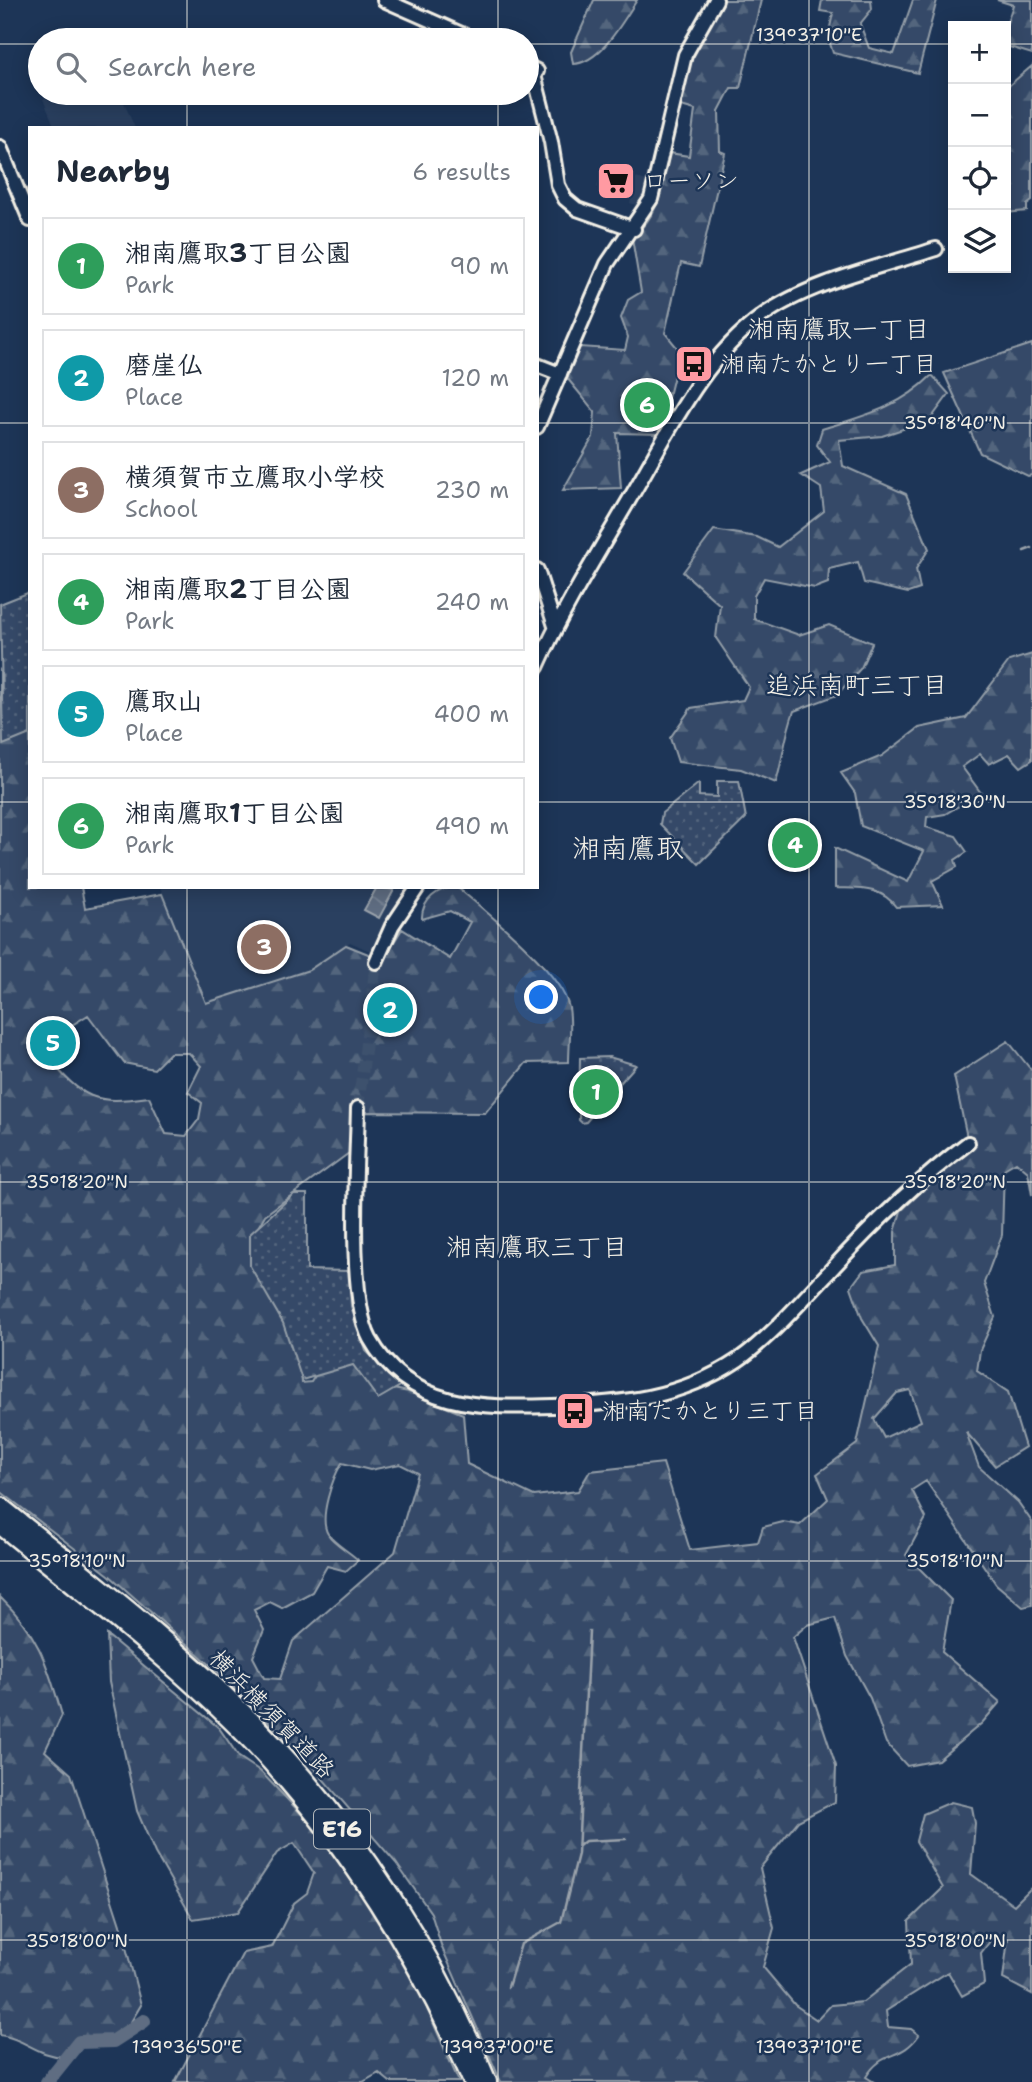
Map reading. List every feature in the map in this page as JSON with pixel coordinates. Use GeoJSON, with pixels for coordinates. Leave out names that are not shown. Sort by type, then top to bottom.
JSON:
{"type":"FeatureCollection","features":[{"type":"Feature","properties":{"kind":"highway","name":"横浜横須賀道路"},"geometry":{"type":"LineString","coordinates":[[0,1507],[135,1626],[262,1732],[322,1801],[406,1923],[458,2018],[487,2082]]}},
{"type":"Feature","properties":{"kind":"highway","name":"横浜横須賀道路"},"geometry":{"type":"LineString","coordinates":[[0,1524],[135,1626],[253,1741],[342,1850],[393,1926],[424,1979],[473,2082]]}},
{"type":"Feature","properties":{"kind":"street"},"geometry":{"type":"LineString","coordinates":[[384,0],[448,28]]}},
{"type":"Feature","properties":{"kind":"street"},"geometry":{"type":"LineString","coordinates":[[539,422],[607,264],[634,229],[651,199],[685,55],[716,0]]}},
{"type":"Feature","properties":{"kind":"street"},"geometry":{"type":"LineString","coordinates":[[539,95],[558,185],[565,198],[578,209],[634,229]]}},
{"type":"Feature","properties":{"kind":"street"},"geometry":{"type":"LineString","coordinates":[[0,147],[28,215]]}},
{"type":"Feature","properties":{"kind":"street"},"geometry":{"type":"LineString","coordinates":[[539,662],[555,626],[704,376],[740,335],[763,315],[792,299],[936,249]]}},
{"type":"Feature","properties":{"kind":"street"},"geometry":{"type":"LineString","coordinates":[[539,366],[560,374]]}},
{"type":"Feature","properties":{"kind":"street"},"geometry":{"type":"LineString","coordinates":[[539,576],[555,626]]}},
{"type":"Feature","properties":{"kind":"street"},"geometry":{"type":"LineString","coordinates":[[376,962],[393,926],[417,889]]}},
{"type":"Feature","properties":{"kind":"street"},"geometry":{"type":"LineString","coordinates":[[358,1108],[359,1306],[370,1338],[392,1368],[409,1381],[433,1395],[457,1403],[485,1407],[626,1403],[675,1392],[705,1380],[741,1358],[900,1199],[968,1143]]}},
{"type":"Feature","properties":{"kind":"shaded area"},"geometry":{"type":"Polygon","coordinates":[[[45,105],[125,105],[134,126],[54,126],[45,105]]]}},
{"type":"Feature","properties":{"kind":"shaded area"},"geometry":{"type":"Polygon","coordinates":[[[603,168],[650,182],[642,207],[630,203],[632,197],[597,187],[603,168]]]}},
{"type":"Feature","properties":{"kind":"shaded area"},"geometry":{"type":"Polygon","coordinates":[[[161,889],[411,889],[372,952],[350,942],[307,973],[210,1010],[161,889]]]}},
{"type":"Feature","properties":{"kind":"green space"},"geometry":{"type":"Polygon","coordinates":[[[594,0],[637,0],[602,49],[593,57],[573,64],[571,52],[594,0]]]}},
{"type":"Feature","properties":{"kind":"green space"},"geometry":{"type":"Polygon","coordinates":[[[723,0],[761,0],[740,88],[731,88],[719,111],[720,151],[725,153],[699,267],[681,263],[665,333],[680,351],[670,392],[628,393],[626,417],[663,418],[661,434],[617,433],[621,488],[563,490],[593,437],[595,412],[567,378],[580,347],[625,350],[628,337],[621,318],[628,300],[641,292],[632,238],[649,219],[659,200],[669,153],[689,156],[695,110],[681,106],[690,63],[723,0]]]}},
{"type":"Feature","properties":{"kind":"green space"},"geometry":{"type":"Polygon","coordinates":[[[822,0],[871,0],[872,9],[860,24],[869,48],[894,54],[913,0],[937,0],[918,73],[833,53],[828,37],[833,13],[820,11],[822,0]]]}},
{"type":"Feature","properties":{"kind":"green space"},"geometry":{"type":"Polygon","coordinates":[[[997,0],[1032,0],[1032,54],[1011,48],[1011,21],[1008,21],[1013,5],[997,0]]]}},
{"type":"Feature","properties":{"kind":"green space"},"geometry":{"type":"Polygon","coordinates":[[[1032,66],[1032,201],[1027,205],[1027,211],[1011,213],[1011,84],[1032,66]]]}},
{"type":"Feature","properties":{"kind":"green space"},"geometry":{"type":"Polygon","coordinates":[[[1032,344],[1032,475],[1028,476],[980,453],[944,373],[1032,344]]]}},
{"type":"Feature","properties":{"kind":"green space"},"geometry":{"type":"Polygon","coordinates":[[[932,375],[949,394],[930,420],[882,436],[839,440],[843,466],[906,494],[929,549],[916,569],[920,589],[908,593],[864,583],[858,562],[829,569],[828,583],[815,588],[764,578],[754,596],[754,619],[799,635],[829,625],[872,643],[861,668],[837,695],[794,711],[776,783],[741,769],[678,762],[670,738],[691,708],[743,700],[749,687],[716,638],[720,605],[683,572],[714,530],[757,537],[778,547],[824,511],[821,488],[801,475],[830,462],[817,445],[822,429],[895,403],[932,375]]]}},
{"type":"Feature","properties":{"kind":"green space"},"geometry":{"type":"Polygon","coordinates":[[[669,393],[666,415],[627,415],[629,394],[669,393]]]}},
{"type":"Feature","properties":{"kind":"green space"},"geometry":{"type":"Polygon","coordinates":[[[28,593],[28,735],[3,745],[0,604],[28,593]]]}},
{"type":"Feature","properties":{"kind":"green space"},"geometry":{"type":"Polygon","coordinates":[[[1032,654],[1032,760],[1021,767],[1009,754],[989,764],[980,754],[962,767],[981,793],[945,814],[927,817],[926,827],[956,836],[967,852],[955,860],[957,867],[932,881],[943,905],[896,907],[884,895],[876,892],[835,888],[835,848],[908,882],[924,851],[861,826],[855,793],[841,773],[882,756],[919,728],[966,718],[1009,661],[1032,654]]]}},
{"type":"Feature","properties":{"kind":"green space"},"geometry":{"type":"Polygon","coordinates":[[[0,671],[28,713],[28,889],[81,889],[85,908],[162,894],[206,1003],[309,970],[346,945],[383,960],[402,929],[450,959],[470,922],[450,911],[422,919],[424,906],[432,896],[443,889],[459,889],[521,943],[553,977],[569,1008],[569,1062],[526,1063],[485,1113],[352,1112],[349,1153],[265,1215],[252,1238],[299,1340],[302,1383],[311,1382],[325,1361],[368,1359],[388,1388],[409,1392],[463,1414],[467,1464],[534,1496],[578,1491],[590,1471],[663,1463],[690,1550],[758,1542],[763,1527],[783,1522],[800,1525],[828,1499],[817,1474],[857,1444],[879,1346],[862,1318],[851,1287],[863,1271],[895,1265],[895,1232],[901,1211],[969,1147],[954,1076],[1008,1041],[1032,1071],[1032,1195],[1028,1172],[1016,1162],[1004,1169],[1002,1235],[984,1283],[995,1317],[980,1350],[977,1371],[1008,1392],[1025,1447],[995,1466],[966,1432],[979,1467],[1018,1502],[1032,1522],[1032,1605],[1023,1607],[996,1584],[926,1481],[912,1490],[926,1518],[906,1555],[951,1600],[942,1652],[1000,1702],[982,1723],[938,1760],[907,1766],[886,1743],[870,1698],[847,1656],[835,1618],[807,1625],[793,1637],[836,1766],[835,1802],[798,1821],[760,1868],[774,1928],[763,1967],[795,2005],[817,2020],[831,2005],[863,2002],[911,1964],[909,1921],[943,1888],[916,1841],[923,1814],[951,1802],[972,1807],[975,1823],[971,1874],[1014,1905],[1032,1887],[1032,1994],[1003,1979],[1008,1939],[994,1936],[981,1953],[984,1984],[962,1996],[948,1972],[886,2011],[888,2027],[911,2029],[919,2035],[906,2049],[885,2058],[872,2068],[866,2077],[874,2082],[501,2082],[442,1948],[431,1913],[396,1863],[304,1757],[216,1670],[109,1575],[0,1491],[0,671]],[[88,1015],[61,1032],[62,1044],[47,1057],[71,1082],[91,1096],[115,1100],[149,1097],[166,1134],[186,1136],[199,1119],[202,1103],[188,1092],[201,1066],[189,1053],[170,1053],[154,1069],[124,1063],[88,1015]],[[910,1390],[897,1393],[874,1419],[884,1438],[921,1421],[910,1390]],[[342,1463],[328,1498],[325,1527],[334,1541],[358,1560],[346,1571],[327,1566],[312,1592],[282,1608],[270,1602],[254,1610],[264,1630],[253,1657],[264,1678],[280,1679],[293,1641],[395,1552],[418,1473],[400,1464],[370,1470],[342,1463]]]}},
{"type":"Feature","properties":{"kind":"green space"},"geometry":{"type":"Polygon","coordinates":[[[717,781],[739,781],[746,818],[699,864],[660,824],[662,813],[699,783],[699,796],[717,797],[717,781]]]}},
{"type":"Feature","properties":{"kind":"green space"},"geometry":{"type":"Polygon","coordinates":[[[783,828],[814,839],[807,861],[776,851],[783,828]]]}},
{"type":"Feature","properties":{"kind":"green space"},"geometry":{"type":"Polygon","coordinates":[[[609,1057],[636,1065],[586,1122],[582,1123],[579,1120],[580,1058],[609,1057]]]}},
{"type":"Feature","properties":{"kind":"green space"},"geometry":{"type":"Polygon","coordinates":[[[294,1194],[307,1194],[307,1270],[349,1271],[351,1306],[366,1351],[402,1385],[378,1399],[353,1365],[302,1380],[283,1323],[250,1266],[250,1234],[294,1194]]]}},
{"type":"Feature","properties":{"kind":"green space"},"geometry":{"type":"Polygon","coordinates":[[[0,1597],[14,1611],[33,1638],[52,1681],[62,1715],[45,1751],[71,1774],[121,1928],[141,2005],[122,2037],[84,2043],[65,2057],[47,2054],[0,2035],[0,1597]]]}},
{"type":"Feature","properties":{"kind":"green space"},"geometry":{"type":"Polygon","coordinates":[[[107,1635],[219,1728],[239,1757],[260,1771],[310,1823],[402,1951],[459,2082],[390,2082],[379,2073],[363,2082],[175,2082],[243,1953],[272,1947],[294,1903],[307,1893],[314,1873],[294,1843],[277,1853],[238,1912],[193,1919],[155,1853],[137,1811],[109,1682],[107,1635]]]}},
{"type":"Feature","properties":{"kind":"water"},"geometry":{"type":"Polygon","coordinates":[[[376,889],[394,890],[379,918],[364,910],[376,889]]]}},
{"type":"Feature","properties":{"kind":"waterway"},"geometry":{"type":"LineString","coordinates":[[1024,551],[1032,548]]}},
{"type":"Feature","properties":{"kind":"waterway"},"geometry":{"type":"LineString","coordinates":[[508,1987],[521,1944],[561,1922],[578,1854],[589,1631]]}},
{"type":"Feature","properties":{"kind":"waterway"},"geometry":{"type":"LineString","coordinates":[[579,1846],[585,1841],[626,1839]]}},
{"type":"Feature","properties":{"kind":"waterway"},"geometry":{"type":"LineString","coordinates":[[47,2082],[79,2042],[113,2041],[144,2021]]}},
{"type":"Feature","properties":{"kind":"tunnel"},"geometry":{"type":"LineString","coordinates":[[358,1108],[376,962]]}},
{"type":"Feature","properties":{"kind":"place","name":"ローソン"},"geometry":{"type":"Point","coordinates":[616,181]}},
{"type":"Feature","properties":{"kind":"place","name":"湘南たかとり一丁目"},"geometry":{"type":"Point","coordinates":[694,364]}},
{"type":"Feature","properties":{"kind":"place","name":"湘南鷹取1丁目公園"},"geometry":{"type":"Point","coordinates":[647,405]}},
{"type":"Feature","properties":{"kind":"place","name":"湘南鷹取2丁目公園"},"geometry":{"type":"Point","coordinates":[795,845]}},
{"type":"Feature","properties":{"kind":"place","name":"横須賀市立鷹取小学校"},"geometry":{"type":"Point","coordinates":[264,947]}},
{"type":"Feature","properties":{"kind":"place","name":"磨崖仏"},"geometry":{"type":"Point","coordinates":[390,1010]}},
{"type":"Feature","properties":{"kind":"place","name":"鷹取山"},"geometry":{"type":"Point","coordinates":[53,1043]}},
{"type":"Feature","properties":{"kind":"place","name":"湘南鷹取3丁目公園"},"geometry":{"type":"Point","coordinates":[596,1092]}},
{"type":"Feature","properties":{"kind":"place","name":"湘南たかとり三丁目"},"geometry":{"type":"Point","coordinates":[575,1411]}},
{"type":"Feature","properties":{"kind":"district","name":"湘南鷹取一丁目"},"geometry":{"type":"Point","coordinates":[839,328]}},
{"type":"Feature","properties":{"kind":"district","name":"追浜南町三丁目"},"geometry":{"type":"Point","coordinates":[857,684]}},
{"type":"Feature","properties":{"kind":"district","name":"湘南鷹取"},"geometry":{"type":"Point","coordinates":[628,848]}},
{"type":"Feature","properties":{"kind":"district","name":"湘南鷹取三丁目"},"geometry":{"type":"Point","coordinates":[537,1246]}}]}
